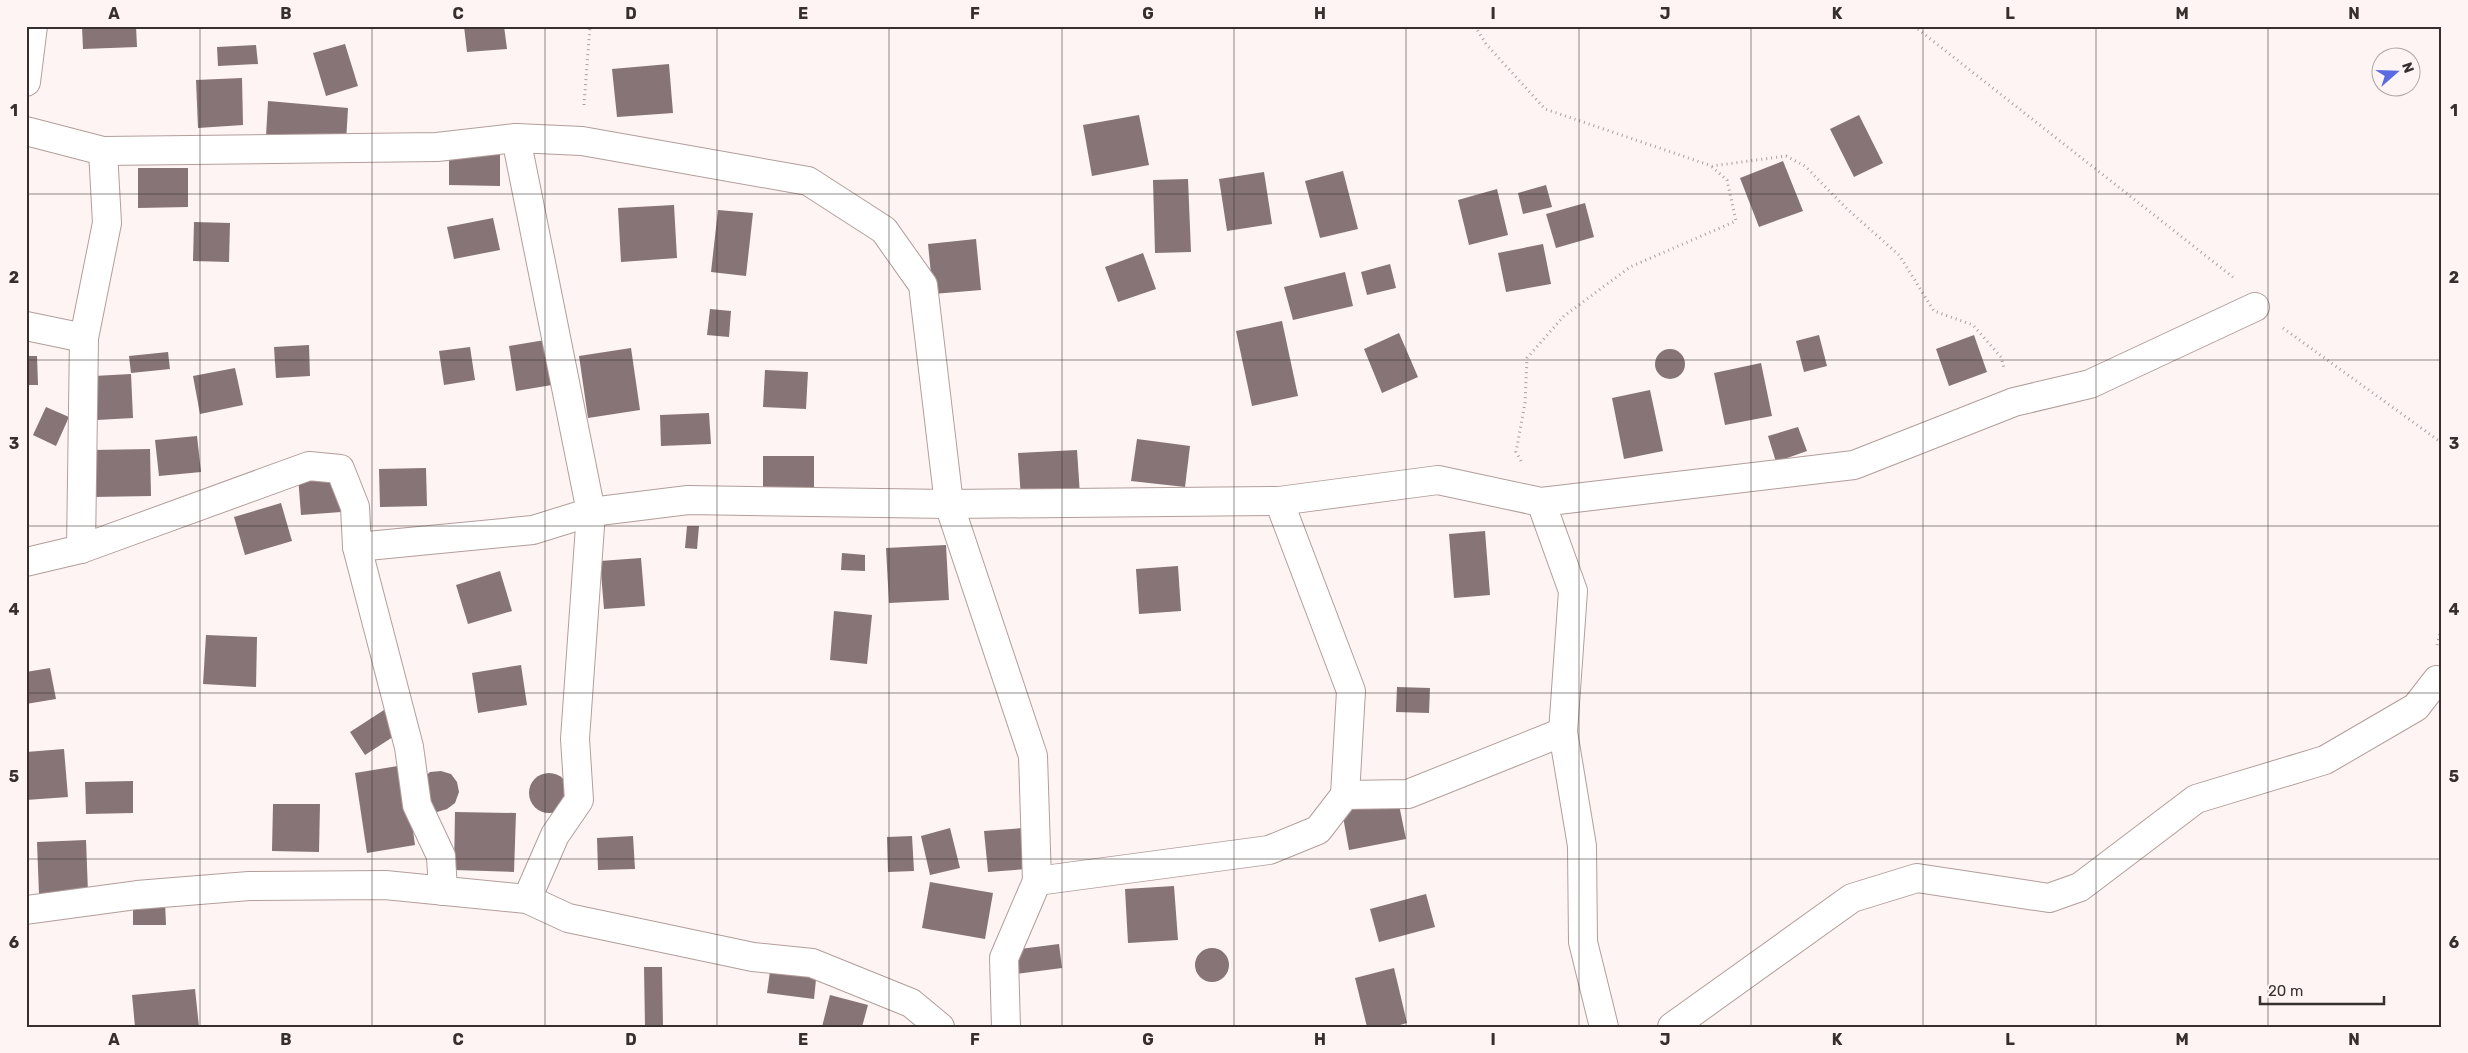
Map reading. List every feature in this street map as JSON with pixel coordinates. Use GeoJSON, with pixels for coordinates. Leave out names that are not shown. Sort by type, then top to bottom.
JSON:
{"type":"FeatureCollection","features":[{"type":"Feature","properties":{"kind":"street"},"geometry":{"type":"LineString","coordinates":[[26,82],[33,26]]}},
{"type":"Feature","properties":{"kind":"street"},"geometry":{"type":"LineString","coordinates":[[26,131],[103,151],[437,147],[516,138],[582,141],[808,181],[884,230],[923,284],[949,504],[1033,756],[1037,881],[1004,958],[1006,1027]]}},
{"type":"Feature","properties":{"kind":"street"},"geometry":{"type":"LineString","coordinates":[[516,138],[592,512],[575,739],[579,800],[555,835],[527,898]]}},
{"type":"Feature","properties":{"kind":"street"},"geometry":{"type":"LineString","coordinates":[[81,549],[84,338],[106,223],[103,151]]}},
{"type":"Feature","properties":{"kind":"street"},"geometry":{"type":"LineString","coordinates":[[357,547],[533,530],[592,512],[688,500],[949,504],[1279,501],[1438,480],[1541,502],[1854,465],[2014,402],[2090,384],[2255,307]]}},
{"type":"Feature","properties":{"kind":"street"},"geometry":{"type":"LineString","coordinates":[[26,326],[84,338]]}},
{"type":"Feature","properties":{"kind":"street"},"geometry":{"type":"LineString","coordinates":[[26,562],[81,549],[309,466],[340,469],[355,507],[357,547],[409,747],[417,806],[441,856],[444,890]]}},
{"type":"Feature","properties":{"kind":"street"},"geometry":{"type":"LineString","coordinates":[[1037,881],[1269,850],[1318,830],[1345,795],[1351,691],[1279,501]]}},
{"type":"Feature","properties":{"kind":"street"},"geometry":{"type":"LineString","coordinates":[[1541,502],[1573,590],[1563,732],[1582,846],[1583,942],[1604,1027]]}},
{"type":"Feature","properties":{"kind":"street"},"geometry":{"type":"LineString","coordinates":[[1672,1027],[1852,898],[1917,878],[2049,898],[2080,888],[2196,799],[2325,760],[2416,707],[2437,680]]}},
{"type":"Feature","properties":{"kind":"street"},"geometry":{"type":"LineString","coordinates":[[1345,795],[1408,794],[1563,732]]}},
{"type":"Feature","properties":{"kind":"street"},"geometry":{"type":"LineString","coordinates":[[26,910],[137,895],[249,886],[385,885],[527,898],[568,918],[753,957],[812,963],[911,1003],[940,1027]]}},
{"type":"Feature","properties":{"kind":"path"},"geometry":{"type":"LineString","coordinates":[[582,141],[590,26]]}},
{"type":"Feature","properties":{"kind":"path"},"geometry":{"type":"LineString","coordinates":[[1475,26],[1486,44],[1545,108],[1712,166],[1727,180],[1736,221],[1630,267],[1564,316],[1528,358],[1525,404],[1516,452],[1541,502]]}},
{"type":"Feature","properties":{"kind":"path"},"geometry":{"type":"LineString","coordinates":[[1914,26],[2234,277],[2255,307],[2442,443]]}},
{"type":"Feature","properties":{"kind":"path"},"geometry":{"type":"LineString","coordinates":[[1712,166],[1786,156],[1805,166],[1845,207],[1899,255],[1934,311],[1973,325],[2001,357],[2014,402]]}},
{"type":"Feature","properties":{"kind":"building"},"geometry":{"type":"Polygon","coordinates":[[[82,26],[136,26],[137,47],[83,49],[82,26]]]}},
{"type":"Feature","properties":{"kind":"building"},"geometry":{"type":"Polygon","coordinates":[[[464,26],[504,26],[507,49],[467,52],[464,26]]]}},
{"type":"Feature","properties":{"kind":"building"},"geometry":{"type":"Polygon","coordinates":[[[345,44],[358,86],[326,96],[313,53],[345,44]]]}},
{"type":"Feature","properties":{"kind":"building"},"geometry":{"type":"Polygon","coordinates":[[[256,45],[258,64],[218,66],[217,47],[256,45]]]}},
{"type":"Feature","properties":{"kind":"building"},"geometry":{"type":"Polygon","coordinates":[[[669,64],[673,113],[617,117],[612,69],[669,64]]]}},
{"type":"Feature","properties":{"kind":"building"},"geometry":{"type":"Polygon","coordinates":[[[242,78],[243,125],[198,128],[196,80],[242,78]]]}},
{"type":"Feature","properties":{"kind":"building"},"geometry":{"type":"Polygon","coordinates":[[[268,101],[348,108],[346,142],[266,136],[268,101]]]}},
{"type":"Feature","properties":{"kind":"building"},"geometry":{"type":"Polygon","coordinates":[[[1139,115],[1149,165],[1092,176],[1083,125],[1139,115]]]}},
{"type":"Feature","properties":{"kind":"building"},"geometry":{"type":"Polygon","coordinates":[[[1859,115],[1883,163],[1854,177],[1830,129],[1859,115]]]}},
{"type":"Feature","properties":{"kind":"building"},"geometry":{"type":"Polygon","coordinates":[[[449,152],[500,152],[500,186],[449,185],[449,152]]]}},
{"type":"Feature","properties":{"kind":"building"},"geometry":{"type":"Polygon","coordinates":[[[1783,161],[1803,211],[1759,227],[1740,178],[1783,161]]]}},
{"type":"Feature","properties":{"kind":"building"},"geometry":{"type":"Polygon","coordinates":[[[138,168],[188,168],[188,207],[138,208],[138,168]]]}},
{"type":"Feature","properties":{"kind":"building"},"geometry":{"type":"Polygon","coordinates":[[[1343,171],[1358,229],[1320,238],[1305,181],[1343,171]]]}},
{"type":"Feature","properties":{"kind":"building"},"geometry":{"type":"Polygon","coordinates":[[[1264,172],[1272,224],[1227,231],[1219,179],[1264,172]]]}},
{"type":"Feature","properties":{"kind":"building"},"geometry":{"type":"Polygon","coordinates":[[[1188,179],[1191,252],[1155,253],[1153,180],[1188,179]]]}},
{"type":"Feature","properties":{"kind":"building"},"geometry":{"type":"Polygon","coordinates":[[[1546,185],[1552,207],[1523,214],[1518,193],[1546,185]]]}},
{"type":"Feature","properties":{"kind":"building"},"geometry":{"type":"Polygon","coordinates":[[[1497,189],[1508,235],[1469,245],[1458,200],[1497,189]]]}},
{"type":"Feature","properties":{"kind":"building"},"geometry":{"type":"Polygon","coordinates":[[[1585,203],[1594,237],[1556,248],[1546,214],[1585,203]]]}},
{"type":"Feature","properties":{"kind":"building"},"geometry":{"type":"Polygon","coordinates":[[[674,205],[677,258],[621,262],[618,208],[674,205]]]}},
{"type":"Feature","properties":{"kind":"building"},"geometry":{"type":"Polygon","coordinates":[[[718,210],[753,213],[746,276],[711,272],[718,210]]]}},
{"type":"Feature","properties":{"kind":"building"},"geometry":{"type":"Polygon","coordinates":[[[493,218],[500,250],[454,259],[447,227],[493,218]]]}},
{"type":"Feature","properties":{"kind":"building"},"geometry":{"type":"Polygon","coordinates":[[[194,222],[230,223],[229,262],[193,261],[194,222]]]}},
{"type":"Feature","properties":{"kind":"building"},"geometry":{"type":"Polygon","coordinates":[[[976,239],[981,290],[933,294],[928,244],[976,239]]]}},
{"type":"Feature","properties":{"kind":"building"},"geometry":{"type":"Polygon","coordinates":[[[1543,244],[1551,284],[1506,292],[1498,253],[1543,244]]]}},
{"type":"Feature","properties":{"kind":"building"},"geometry":{"type":"Polygon","coordinates":[[[1143,253],[1156,289],[1118,302],[1105,267],[1143,253]]]}},
{"type":"Feature","properties":{"kind":"building"},"geometry":{"type":"Polygon","coordinates":[[[1390,264],[1396,288],[1367,295],[1361,272],[1390,264]]]}},
{"type":"Feature","properties":{"kind":"building"},"geometry":{"type":"Polygon","coordinates":[[[1345,272],[1353,306],[1293,320],[1284,287],[1345,272]]]}},
{"type":"Feature","properties":{"kind":"building"},"geometry":{"type":"Polygon","coordinates":[[[710,309],[731,311],[729,337],[707,335],[710,309]]]}},
{"type":"Feature","properties":{"kind":"building"},"geometry":{"type":"Polygon","coordinates":[[[1282,321],[1298,396],[1252,406],[1236,331],[1282,321]]]}},
{"type":"Feature","properties":{"kind":"building"},"geometry":{"type":"Polygon","coordinates":[[[1399,333],[1418,377],[1382,393],[1364,349],[1399,333]]]}},
{"type":"Feature","properties":{"kind":"building"},"geometry":{"type":"Polygon","coordinates":[[[1819,335],[1827,366],[1804,372],[1796,341],[1819,335]]]}},
{"type":"Feature","properties":{"kind":"building"},"geometry":{"type":"Polygon","coordinates":[[[1974,335],[1987,372],[1949,386],[1936,349],[1974,335]]]}},
{"type":"Feature","properties":{"kind":"building"},"geometry":{"type":"Polygon","coordinates":[[[551,339],[558,384],[516,391],[509,346],[551,339]]]}},
{"type":"Feature","properties":{"kind":"building"},"geometry":{"type":"Polygon","coordinates":[[[309,345],[310,376],[276,378],[274,347],[309,345]]]}},
{"type":"Feature","properties":{"kind":"building"},"geometry":{"type":"Polygon","coordinates":[[[470,347],[475,380],[444,385],[439,351],[470,347]]]}},
{"type":"Feature","properties":{"kind":"building"},"geometry":{"type":"Polygon","coordinates":[[[631,348],[640,410],[588,418],[579,356],[631,348]]]}},
{"type":"Feature","properties":{"kind":"building"},"geometry":{"type":"Polygon","coordinates":[[[1670,349],[1681,353],[1685,364],[1681,375],[1670,379],[1659,375],[1655,364],[1659,353],[1670,349]]]}},
{"type":"Feature","properties":{"kind":"building"},"geometry":{"type":"Polygon","coordinates":[[[168,352],[170,369],[131,373],[129,356],[168,352]]]}},
{"type":"Feature","properties":{"kind":"building"},"geometry":{"type":"Polygon","coordinates":[[[26,356],[37,356],[38,385],[26,385],[26,356]]]}},
{"type":"Feature","properties":{"kind":"building"},"geometry":{"type":"Polygon","coordinates":[[[1761,363],[1772,416],[1725,425],[1714,373],[1761,363]]]}},
{"type":"Feature","properties":{"kind":"building"},"geometry":{"type":"Polygon","coordinates":[[[235,368],[243,405],[200,414],[193,376],[235,368]]]}},
{"type":"Feature","properties":{"kind":"building"},"geometry":{"type":"Polygon","coordinates":[[[765,370],[808,372],[806,409],[763,407],[765,370]]]}},
{"type":"Feature","properties":{"kind":"building"},"geometry":{"type":"Polygon","coordinates":[[[131,374],[133,418],[97,420],[94,376],[131,374]]]}},
{"type":"Feature","properties":{"kind":"building"},"geometry":{"type":"Polygon","coordinates":[[[1650,390],[1663,451],[1624,459],[1612,398],[1650,390]]]}},
{"type":"Feature","properties":{"kind":"building"},"geometry":{"type":"Polygon","coordinates":[[[46,407],[69,417],[56,446],[33,435],[46,407]]]}},
{"type":"Feature","properties":{"kind":"building"},"geometry":{"type":"Polygon","coordinates":[[[709,413],[711,444],[661,446],[660,415],[709,413]]]}},
{"type":"Feature","properties":{"kind":"building"},"geometry":{"type":"Polygon","coordinates":[[[1798,427],[1807,451],[1776,462],[1768,436],[1798,427]]]}},
{"type":"Feature","properties":{"kind":"building"},"geometry":{"type":"Polygon","coordinates":[[[197,436],[201,472],[159,476],[155,440],[197,436]]]}},
{"type":"Feature","properties":{"kind":"building"},"geometry":{"type":"Polygon","coordinates":[[[1137,439],[1190,446],[1185,487],[1131,481],[1137,439]]]}},
{"type":"Feature","properties":{"kind":"building"},"geometry":{"type":"Polygon","coordinates":[[[150,449],[151,496],[93,497],[92,450],[150,449]]]}},
{"type":"Feature","properties":{"kind":"building"},"geometry":{"type":"Polygon","coordinates":[[[1077,450],[1080,495],[1021,499],[1018,453],[1077,450]]]}},
{"type":"Feature","properties":{"kind":"building"},"geometry":{"type":"Polygon","coordinates":[[[763,456],[814,456],[814,491],[763,491],[763,456]]]}},
{"type":"Feature","properties":{"kind":"building"},"geometry":{"type":"Polygon","coordinates":[[[426,468],[427,506],[380,507],[379,469],[426,468]]]}},
{"type":"Feature","properties":{"kind":"building"},"geometry":{"type":"Polygon","coordinates":[[[339,473],[341,512],[301,515],[298,476],[339,473]]]}},
{"type":"Feature","properties":{"kind":"building"},"geometry":{"type":"Polygon","coordinates":[[[281,503],[292,541],[245,555],[234,517],[281,503]]]}},
{"type":"Feature","properties":{"kind":"building"},"geometry":{"type":"Polygon","coordinates":[[[687,526],[699,526],[697,549],[685,548],[687,526]]]}},
{"type":"Feature","properties":{"kind":"building"},"geometry":{"type":"Polygon","coordinates":[[[1485,531],[1490,595],[1454,598],[1449,534],[1485,531]]]}},
{"type":"Feature","properties":{"kind":"building"},"geometry":{"type":"Polygon","coordinates":[[[946,545],[949,600],[889,603],[886,548],[946,545]]]}},
{"type":"Feature","properties":{"kind":"building"},"geometry":{"type":"Polygon","coordinates":[[[842,553],[865,555],[865,571],[841,570],[842,553]]]}},
{"type":"Feature","properties":{"kind":"building"},"geometry":{"type":"Polygon","coordinates":[[[641,558],[645,606],[604,609],[600,561],[641,558]]]}},
{"type":"Feature","properties":{"kind":"building"},"geometry":{"type":"Polygon","coordinates":[[[1178,566],[1181,611],[1139,614],[1136,569],[1178,566]]]}},
{"type":"Feature","properties":{"kind":"building"},"geometry":{"type":"Polygon","coordinates":[[[500,571],[512,611],[468,624],[456,585],[500,571]]]}},
{"type":"Feature","properties":{"kind":"building"},"geometry":{"type":"Polygon","coordinates":[[[834,611],[872,615],[867,664],[830,660],[834,611]]]}},
{"type":"Feature","properties":{"kind":"building"},"geometry":{"type":"Polygon","coordinates":[[[206,635],[257,637],[256,687],[203,684],[206,635]]]}},
{"type":"Feature","properties":{"kind":"building"},"geometry":{"type":"Polygon","coordinates":[[[521,665],[527,705],[478,713],[472,673],[521,665]]]}},
{"type":"Feature","properties":{"kind":"building"},"geometry":{"type":"Polygon","coordinates":[[[50,668],[56,699],[26,704],[26,672],[50,668]]]}},
{"type":"Feature","properties":{"kind":"building"},"geometry":{"type":"Polygon","coordinates":[[[1397,687],[1430,688],[1429,713],[1396,712],[1397,687]]]}},
{"type":"Feature","properties":{"kind":"building"},"geometry":{"type":"Polygon","coordinates":[[[384,710],[399,733],[365,755],[350,732],[384,710]]]}},
{"type":"Feature","properties":{"kind":"building"},"geometry":{"type":"Polygon","coordinates":[[[64,749],[68,797],[26,800],[26,752],[64,749]]]}},
{"type":"Feature","properties":{"kind":"building"},"geometry":{"type":"Polygon","coordinates":[[[404,765],[415,845],[367,853],[355,773],[404,765]]]}},
{"type":"Feature","properties":{"kind":"building"},"geometry":{"type":"Polygon","coordinates":[[[441,771],[451,774],[457,782],[459,792],[455,803],[447,809],[437,812],[427,807],[422,779],[430,772],[441,771]]]}},
{"type":"Feature","properties":{"kind":"building"},"geometry":{"type":"Polygon","coordinates":[[[549,773],[563,779],[569,793],[563,807],[549,813],[535,807],[529,793],[535,779],[549,773]]]}},
{"type":"Feature","properties":{"kind":"building"},"geometry":{"type":"Polygon","coordinates":[[[133,781],[133,813],[86,814],[85,782],[133,781]]]}},
{"type":"Feature","properties":{"kind":"building"},"geometry":{"type":"Polygon","coordinates":[[[1398,800],[1406,839],[1349,850],[1342,811],[1398,800]]]}},
{"type":"Feature","properties":{"kind":"building"},"geometry":{"type":"Polygon","coordinates":[[[273,804],[320,804],[319,852],[272,851],[273,804]]]}},
{"type":"Feature","properties":{"kind":"building"},"geometry":{"type":"Polygon","coordinates":[[[455,812],[516,813],[514,872],[454,870],[455,812]]]}},
{"type":"Feature","properties":{"kind":"building"},"geometry":{"type":"Polygon","coordinates":[[[950,828],[960,868],[930,875],[921,836],[950,828]]]}},
{"type":"Feature","properties":{"kind":"building"},"geometry":{"type":"Polygon","coordinates":[[[1023,828],[1027,869],[988,872],[984,831],[1023,828]]]}},
{"type":"Feature","properties":{"kind":"building"},"geometry":{"type":"Polygon","coordinates":[[[633,836],[635,869],[598,870],[597,838],[633,836]]]}},
{"type":"Feature","properties":{"kind":"building"},"geometry":{"type":"Polygon","coordinates":[[[912,836],[914,871],[888,872],[887,837],[912,836]]]}},
{"type":"Feature","properties":{"kind":"building"},"geometry":{"type":"Polygon","coordinates":[[[86,840],[88,892],[39,894],[37,842],[86,840]]]}},
{"type":"Feature","properties":{"kind":"building"},"geometry":{"type":"Polygon","coordinates":[[[930,882],[993,893],[985,939],[922,928],[930,882]]]}},
{"type":"Feature","properties":{"kind":"building"},"geometry":{"type":"Polygon","coordinates":[[[1174,886],[1178,940],[1128,943],[1125,889],[1174,886]]]}},
{"type":"Feature","properties":{"kind":"building"},"geometry":{"type":"Polygon","coordinates":[[[1426,894],[1435,927],[1379,942],[1370,909],[1426,894]]]}},
{"type":"Feature","properties":{"kind":"building"},"geometry":{"type":"Polygon","coordinates":[[[165,902],[166,925],[133,925],[133,903],[165,902]]]}},
{"type":"Feature","properties":{"kind":"building"},"geometry":{"type":"Polygon","coordinates":[[[1059,944],[1062,968],[1016,974],[1013,950],[1059,944]]]}},
{"type":"Feature","properties":{"kind":"building"},"geometry":{"type":"Polygon","coordinates":[[[1212,948],[1219,949],[1224,953],[1228,958],[1228,972],[1224,977],[1219,981],[1212,982],[1205,981],[1200,977],[1196,972],[1195,965],[1196,958],[1200,953],[1205,949],[1212,948]]]}},
{"type":"Feature","properties":{"kind":"building"},"geometry":{"type":"Polygon","coordinates":[[[771,964],[817,970],[814,999],[767,993],[771,964]]]}},
{"type":"Feature","properties":{"kind":"building"},"geometry":{"type":"Polygon","coordinates":[[[644,967],[662,967],[663,1027],[645,1027],[644,967]]]}},
{"type":"Feature","properties":{"kind":"building"},"geometry":{"type":"Polygon","coordinates":[[[1394,968],[1407,1023],[1393,1027],[1367,1027],[1355,978],[1394,968]]]}},
{"type":"Feature","properties":{"kind":"building"},"geometry":{"type":"Polygon","coordinates":[[[195,989],[199,1027],[135,1027],[132,995],[195,989]]]}},
{"type":"Feature","properties":{"kind":"building"},"geometry":{"type":"Polygon","coordinates":[[[830,995],[868,1005],[862,1027],[822,1027],[830,995]]]}}]}
